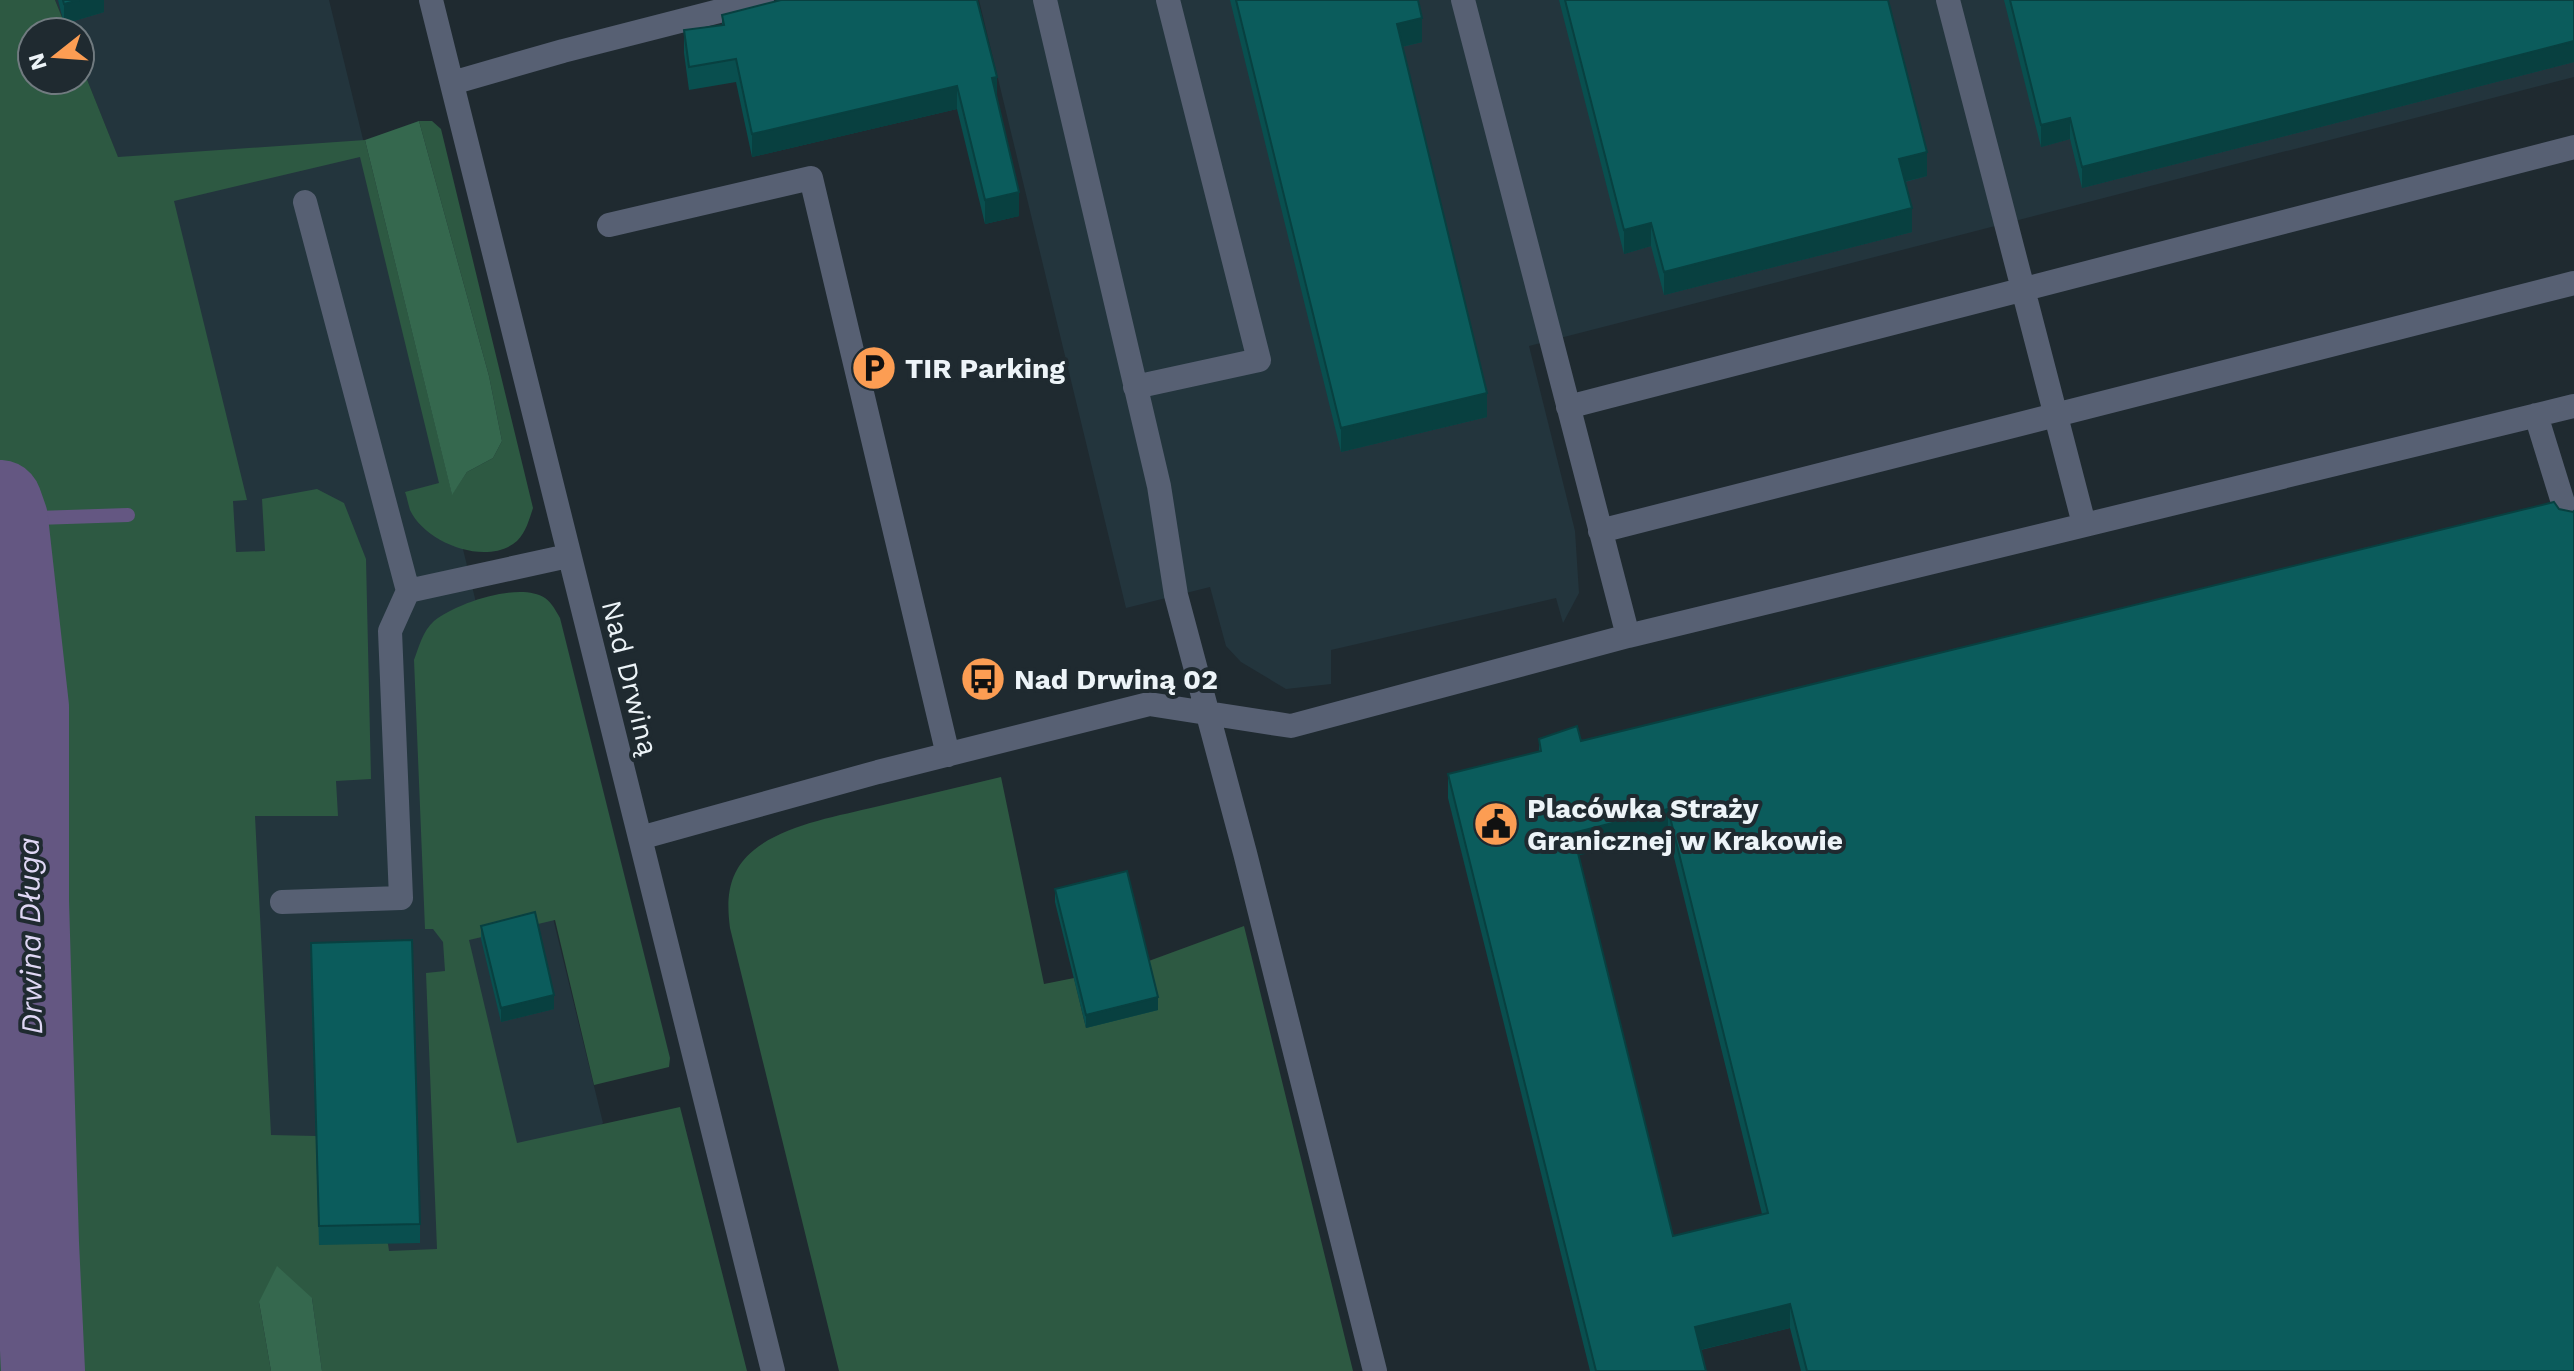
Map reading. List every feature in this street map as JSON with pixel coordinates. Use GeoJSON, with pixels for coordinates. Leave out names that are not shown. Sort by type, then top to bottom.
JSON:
{"type":"FeatureCollection","features":[{"type":"Feature","properties":{"kind":"street","name":"Nad Drwiną"},"geometry":{"type":"LineString","coordinates":[[431,0],[773,1371]]}},
{"type":"Feature","properties":{"kind":"street"},"geometry":{"type":"LineString","coordinates":[[452,83],[762,0]]}},
{"type":"Feature","properties":{"kind":"street"},"geometry":{"type":"LineString","coordinates":[[1045,0],[1159,486],[1176,595],[1245,853],[1375,1371]]}},
{"type":"Feature","properties":{"kind":"street"},"geometry":{"type":"LineString","coordinates":[[1135,387],[1259,360],[1168,0]]}},
{"type":"Feature","properties":{"kind":"street"},"geometry":{"type":"LineString","coordinates":[[1463,0],[1628,636]]}},
{"type":"Feature","properties":{"kind":"street"},"geometry":{"type":"LineString","coordinates":[[1948,0],[2084,524]]}},
{"type":"Feature","properties":{"kind":"street"},"geometry":{"type":"LineString","coordinates":[[1568,407],[2574,147]]}},
{"type":"Feature","properties":{"kind":"street"},"geometry":{"type":"LineString","coordinates":[[609,225],[811,178],[948,755]]}},
{"type":"Feature","properties":{"kind":"street"},"geometry":{"type":"LineString","coordinates":[[282,902],[401,898],[390,631],[408,591],[305,202]]}},
{"type":"Feature","properties":{"kind":"street"},"geometry":{"type":"LineString","coordinates":[[1600,531],[2574,283]]}},
{"type":"Feature","properties":{"kind":"street"},"geometry":{"type":"LineString","coordinates":[[640,838],[851,779],[1149,704],[1291,726],[1628,636],[2574,406]]}},
{"type":"Feature","properties":{"kind":"street"},"geometry":{"type":"LineString","coordinates":[[2536,415],[2569,522]]}},
{"type":"Feature","properties":{"kind":"street"},"geometry":{"type":"LineString","coordinates":[[408,591],[568,556]]}},
{"type":"Feature","properties":{"kind":"shaded area"},"geometry":{"type":"Polygon","coordinates":[[[55,0],[329,0],[603,1123],[322,1371],[312,1298],[277,1266],[118,158],[93,96],[96,96],[96,16],[62,16],[55,0]]]}},
{"type":"Feature","properties":{"kind":"shaded area"},"geometry":{"type":"Polygon","coordinates":[[[979,0],[2574,0],[2574,77],[1529,346],[1575,531],[1579,593],[1563,623],[1556,598],[1331,650],[1331,684],[1286,689],[1241,662],[1226,646],[1210,587],[1126,608],[979,0]]]}},
{"type":"Feature","properties":{"kind":"green space"},"geometry":{"type":"Polygon","coordinates":[[[0,0],[55,0],[62,16],[16,16],[16,96],[94,96],[118,157],[365,140],[452,494],[467,472],[493,458],[502,441],[489,376],[419,121],[432,121],[441,129],[533,508],[527,526],[517,541],[490,552],[458,548],[443,541],[418,522],[410,510],[405,492],[439,483],[360,157],[174,201],[247,500],[233,501],[236,552],[265,551],[262,499],[317,489],[344,503],[366,559],[371,779],[336,781],[338,816],[255,816],[271,1135],[316,1136],[388,1244],[389,1251],[437,1249],[426,973],[445,971],[443,942],[433,929],[425,929],[414,660],[430,625],[457,607],[505,593],[534,593],[545,598],[560,618],[670,1058],[669,1067],[594,1085],[555,920],[469,940],[517,1143],[680,1107],[747,1371],[322,1371],[312,1298],[259,1302],[271,1371],[0,1371],[0,0]]]}},
{"type":"Feature","properties":{"kind":"green space"},"geometry":{"type":"Polygon","coordinates":[[[419,121],[489,376],[502,441],[493,458],[467,472],[452,495],[365,140],[419,121]]]}},
{"type":"Feature","properties":{"kind":"green space"},"geometry":{"type":"Polygon","coordinates":[[[1001,777],[1044,984],[1074,978],[1086,1028],[1146,962],[1244,926],[1353,1371],[839,1371],[730,928],[728,906],[731,886],[745,858],[780,834],[828,818],[1001,777]]]}},
{"type":"Feature","properties":{"kind":"green space"},"geometry":{"type":"Polygon","coordinates":[[[277,1266],[312,1298],[322,1371],[271,1371],[259,1302],[277,1266]]]}},
{"type":"Feature","properties":{"kind":"building"},"geometry":{"type":"Polygon","coordinates":[[[781,0],[977,0],[997,77],[992,78],[1019,192],[985,200],[957,86],[752,134],[736,59],[689,67],[684,30],[724,25],[722,15],[781,0]]]}},
{"type":"Feature","properties":{"kind":"building"},"geometry":{"type":"Polygon","coordinates":[[[1236,0],[1418,0],[1422,18],[1397,24],[1487,393],[1341,428],[1236,0]]]}},
{"type":"Feature","properties":{"kind":"building"},"geometry":{"type":"Polygon","coordinates":[[[1565,0],[1888,0],[1927,152],[1899,159],[1912,208],[1664,272],[1651,223],[1624,230],[1565,0]]]}},
{"type":"Feature","properties":{"kind":"building"},"geometry":{"type":"Polygon","coordinates":[[[2010,0],[2574,0],[2574,41],[2082,167],[2070,118],[2041,125],[2010,0]]]}},
{"type":"Feature","properties":{"kind":"building"},"geometry":{"type":"Polygon","coordinates":[[[2554,502],[2559,509],[2574,511],[2574,1371],[1807,1371],[1790,1304],[1695,1327],[1706,1371],[1596,1371],[1448,774],[1541,751],[1539,739],[1577,726],[1581,741],[2554,502]],[[1668,809],[1573,833],[1673,1236],[1768,1213],[1668,809]]]}},
{"type":"Feature","properties":{"kind":"building"},"geometry":{"type":"Polygon","coordinates":[[[1127,871],[1158,997],[1086,1015],[1055,889],[1127,871]]]}},
{"type":"Feature","properties":{"kind":"building"},"geometry":{"type":"Polygon","coordinates":[[[535,912],[554,995],[501,1008],[481,926],[535,912]]]}},
{"type":"Feature","properties":{"kind":"building"},"geometry":{"type":"Polygon","coordinates":[[[412,940],[420,1224],[319,1226],[311,943],[412,940]]]}},
{"type":"Feature","properties":{"kind":"waterway","name":"Drwina Długa"},"geometry":{"type":"LineString","coordinates":[[0,502],[6,519],[27,707],[27,901],[43,1371]]}},
{"type":"Feature","properties":{"kind":"waterway"},"geometry":{"type":"LineString","coordinates":[[6,519],[128,515]]}},
{"type":"Feature","properties":{"kind":"waterway"},"geometry":{"type":"LineString","coordinates":[[0,1247],[37,1243]]}},
{"type":"Feature","properties":{"kind":"place","name":"TIR Parking"},"geometry":{"type":"Point","coordinates":[874,368]}},
{"type":"Feature","properties":{"kind":"place","name":"Nad Drwiną 02"},"geometry":{"type":"Point","coordinates":[983,679]}},
{"type":"Feature","properties":{"kind":"place","name":"Placówka Straży Granicznej w Krakowie"},"geometry":{"type":"Point","coordinates":[1496,824]}}]}
